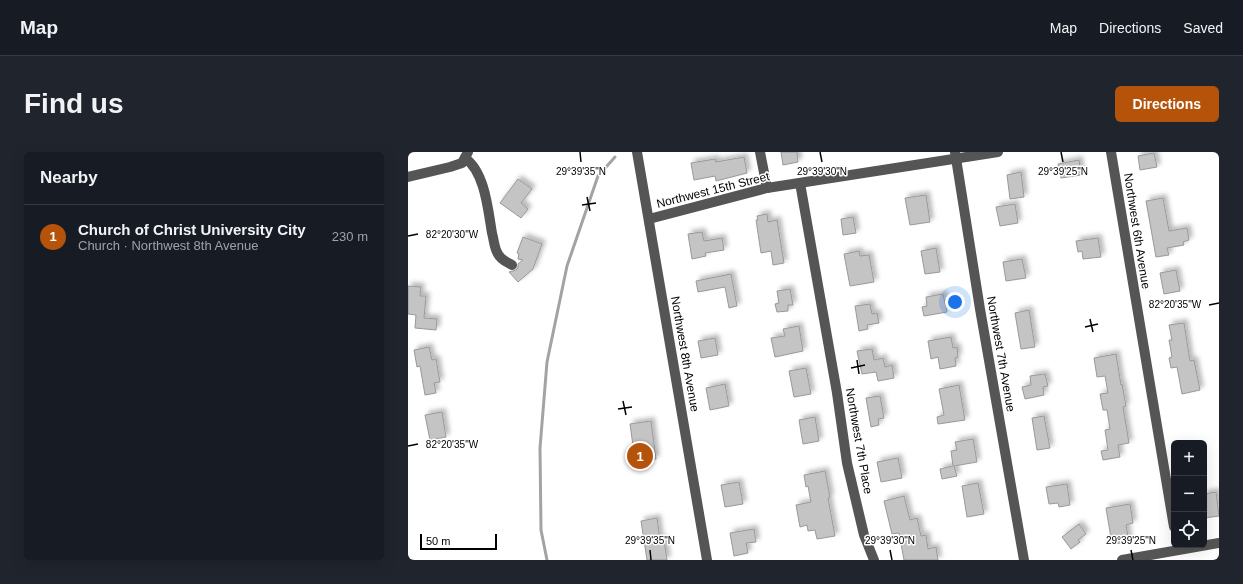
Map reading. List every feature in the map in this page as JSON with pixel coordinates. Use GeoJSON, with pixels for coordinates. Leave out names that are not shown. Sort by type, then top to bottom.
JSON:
{"type":"FeatureCollection","features":[{"type":"Feature","properties":{"kind":"street","name":"Northwest 8th Avenue"},"geometry":{"type":"LineString","coordinates":[[637,152],[707,560]]}},
{"type":"Feature","properties":{"kind":"street"},"geometry":{"type":"LineString","coordinates":[[760,152],[766,188]]}},
{"type":"Feature","properties":{"kind":"street","name":"Northwest 15th Street"},"geometry":{"type":"LineString","coordinates":[[649,219],[766,188],[955,156],[998,152]]}},
{"type":"Feature","properties":{"kind":"street","name":"Northwest 6th Avenue"},"geometry":{"type":"LineString","coordinates":[[1111,152],[1171,512]]}},
{"type":"Feature","properties":{"kind":"street","name":"Northwest 7th Avenue"},"geometry":{"type":"LineString","coordinates":[[955,156],[1024,560]]}},
{"type":"Feature","properties":{"kind":"street"},"geometry":{"type":"LineString","coordinates":[[408,177],[450,167],[465,158],[470,161],[481,182],[498,254],[502,260],[512,265]]}},
{"type":"Feature","properties":{"kind":"street","name":"Northwest 7th Place"},"geometry":{"type":"LineString","coordinates":[[800,183],[821,308],[838,393],[848,464],[864,535],[874,560]]}},
{"type":"Feature","properties":{"kind":"street"},"geometry":{"type":"LineString","coordinates":[[1122,560],[1178,552],[1219,543]]}},
{"type":"Feature","properties":{"kind":"building"},"geometry":{"type":"Polygon","coordinates":[[[781,152],[797,152],[798,162],[783,165],[781,152]]]}},
{"type":"Feature","properties":{"kind":"building"},"geometry":{"type":"Polygon","coordinates":[[[1154,153],[1157,167],[1140,170],[1138,156],[1154,153]]]}},
{"type":"Feature","properties":{"kind":"building"},"geometry":{"type":"Polygon","coordinates":[[[744,157],[747,173],[716,181],[715,176],[694,180],[691,163],[715,159],[716,162],[744,157]]]}},
{"type":"Feature","properties":{"kind":"building"},"geometry":{"type":"Polygon","coordinates":[[[1079,160],[1081,175],[1061,178],[1058,164],[1079,160]]]}},
{"type":"Feature","properties":{"kind":"building"},"geometry":{"type":"Polygon","coordinates":[[[1021,172],[1024,197],[1010,199],[1007,175],[1021,172]]]}},
{"type":"Feature","properties":{"kind":"building"},"geometry":{"type":"Polygon","coordinates":[[[518,179],[532,189],[521,203],[528,209],[521,218],[500,203],[518,179]]]}},
{"type":"Feature","properties":{"kind":"building"},"geometry":{"type":"Polygon","coordinates":[[[926,195],[930,222],[910,225],[905,198],[926,195]]]}},
{"type":"Feature","properties":{"kind":"building"},"geometry":{"type":"Polygon","coordinates":[[[1163,198],[1169,231],[1187,228],[1189,240],[1183,242],[1184,245],[1167,248],[1169,255],[1156,257],[1146,201],[1163,198]]]}},
{"type":"Feature","properties":{"kind":"building"},"geometry":{"type":"Polygon","coordinates":[[[1015,204],[1018,223],[1000,226],[996,207],[1015,204]]]}},
{"type":"Feature","properties":{"kind":"building"},"geometry":{"type":"Polygon","coordinates":[[[767,214],[768,222],[777,220],[784,263],[773,265],[771,251],[761,253],[756,220],[758,220],[757,216],[767,214]]]}},
{"type":"Feature","properties":{"kind":"building"},"geometry":{"type":"Polygon","coordinates":[[[853,217],[856,233],[843,235],[841,219],[853,217]]]}},
{"type":"Feature","properties":{"kind":"building"},"geometry":{"type":"Polygon","coordinates":[[[702,232],[704,241],[722,238],[724,250],[705,253],[706,256],[692,259],[688,234],[702,232]]]}},
{"type":"Feature","properties":{"kind":"building"},"geometry":{"type":"Polygon","coordinates":[[[523,237],[542,244],[533,269],[518,282],[509,272],[516,270],[518,268],[518,264],[523,260],[518,259],[519,254],[517,253],[523,237]]]}},
{"type":"Feature","properties":{"kind":"building"},"geometry":{"type":"Polygon","coordinates":[[[1098,238],[1101,257],[1083,259],[1082,251],[1078,252],[1076,241],[1098,238]]]}},
{"type":"Feature","properties":{"kind":"building"},"geometry":{"type":"Polygon","coordinates":[[[936,248],[940,272],[925,274],[921,251],[936,248]]]}},
{"type":"Feature","properties":{"kind":"building"},"geometry":{"type":"Polygon","coordinates":[[[859,251],[860,256],[869,255],[874,282],[850,286],[844,254],[859,251]]]}},
{"type":"Feature","properties":{"kind":"building"},"geometry":{"type":"Polygon","coordinates":[[[1022,259],[1026,278],[1006,281],[1003,262],[1022,259]]]}},
{"type":"Feature","properties":{"kind":"building"},"geometry":{"type":"Polygon","coordinates":[[[1176,270],[1180,291],[1164,294],[1160,273],[1176,270]]]}},
{"type":"Feature","properties":{"kind":"building"},"geometry":{"type":"Polygon","coordinates":[[[731,274],[737,306],[729,308],[725,287],[698,292],[696,281],[731,274]]]}},
{"type":"Feature","properties":{"kind":"building"},"geometry":{"type":"Polygon","coordinates":[[[408,286],[421,287],[420,296],[426,296],[424,318],[437,319],[436,330],[415,328],[416,315],[408,314],[408,286]]]}},
{"type":"Feature","properties":{"kind":"building"},"geometry":{"type":"Polygon","coordinates":[[[790,289],[793,305],[788,305],[788,311],[777,312],[775,304],[779,303],[777,291],[790,289]]]}},
{"type":"Feature","properties":{"kind":"building"},"geometry":{"type":"Polygon","coordinates":[[[943,294],[947,312],[924,316],[922,307],[927,306],[926,297],[943,294]]]}},
{"type":"Feature","properties":{"kind":"building"},"geometry":{"type":"Polygon","coordinates":[[[870,304],[872,314],[877,313],[879,323],[867,325],[868,329],[859,331],[855,306],[870,304]]]}},
{"type":"Feature","properties":{"kind":"building"},"geometry":{"type":"Polygon","coordinates":[[[1029,310],[1035,347],[1021,349],[1015,313],[1029,310]]]}},
{"type":"Feature","properties":{"kind":"building"},"geometry":{"type":"Polygon","coordinates":[[[1184,323],[1190,361],[1194,360],[1200,390],[1182,394],[1177,367],[1171,368],[1169,358],[1172,357],[1169,340],[1172,340],[1169,325],[1184,323]]]}},
{"type":"Feature","properties":{"kind":"building"},"geometry":{"type":"Polygon","coordinates":[[[799,326],[803,351],[775,357],[771,338],[785,336],[783,329],[799,326]]]}},
{"type":"Feature","properties":{"kind":"building"},"geometry":{"type":"Polygon","coordinates":[[[951,337],[953,348],[957,347],[958,357],[955,358],[956,366],[940,369],[938,357],[931,359],[928,341],[951,337]]]}},
{"type":"Feature","properties":{"kind":"building"},"geometry":{"type":"Polygon","coordinates":[[[715,338],[718,355],[701,358],[698,341],[715,338]]]}},
{"type":"Feature","properties":{"kind":"building"},"geometry":{"type":"Polygon","coordinates":[[[429,347],[432,360],[436,359],[440,382],[434,383],[436,393],[425,395],[420,366],[417,367],[414,350],[429,347]]]}},
{"type":"Feature","properties":{"kind":"building"},"geometry":{"type":"Polygon","coordinates":[[[872,349],[874,360],[883,358],[885,367],[892,365],[894,378],[878,381],[876,372],[862,374],[857,351],[872,349]]]}},
{"type":"Feature","properties":{"kind":"building"},"geometry":{"type":"Polygon","coordinates":[[[1116,354],[1126,406],[1123,407],[1129,443],[1118,445],[1120,457],[1103,460],[1101,451],[1108,450],[1105,430],[1110,429],[1107,410],[1103,410],[1100,394],[1108,393],[1105,376],[1097,377],[1094,358],[1116,354]]]}},
{"type":"Feature","properties":{"kind":"building"},"geometry":{"type":"Polygon","coordinates":[[[806,368],[811,394],[794,397],[789,371],[806,368]]]}},
{"type":"Feature","properties":{"kind":"building"},"geometry":{"type":"Polygon","coordinates":[[[1045,374],[1048,386],[1043,387],[1044,395],[1025,399],[1022,387],[1031,385],[1030,376],[1045,374]]]}},
{"type":"Feature","properties":{"kind":"building"},"geometry":{"type":"Polygon","coordinates":[[[725,384],[729,406],[710,410],[706,388],[725,384]]]}},
{"type":"Feature","properties":{"kind":"building"},"geometry":{"type":"Polygon","coordinates":[[[959,385],[965,420],[938,424],[937,417],[944,415],[939,389],[959,385]]]}},
{"type":"Feature","properties":{"kind":"building"},"geometry":{"type":"Polygon","coordinates":[[[880,396],[884,418],[878,419],[879,425],[871,427],[866,398],[880,396]]]}},
{"type":"Feature","properties":{"kind":"building"},"geometry":{"type":"Polygon","coordinates":[[[442,412],[446,437],[430,440],[425,415],[442,412]]]}},
{"type":"Feature","properties":{"kind":"building"},"geometry":{"type":"Polygon","coordinates":[[[1044,416],[1050,448],[1037,450],[1032,418],[1044,416]]]}},
{"type":"Feature","properties":{"kind":"building"},"geometry":{"type":"Polygon","coordinates":[[[815,417],[819,441],[803,444],[799,420],[815,417]]]}},
{"type":"Feature","properties":{"kind":"building"},"geometry":{"type":"Polygon","coordinates":[[[651,421],[656,459],[643,461],[643,466],[633,467],[631,454],[634,453],[630,424],[651,421]]]}},
{"type":"Feature","properties":{"kind":"building"},"geometry":{"type":"Polygon","coordinates":[[[973,439],[977,462],[954,466],[957,476],[942,479],[940,469],[953,466],[951,451],[957,450],[955,442],[973,439]]]}},
{"type":"Feature","properties":{"kind":"building"},"geometry":{"type":"Polygon","coordinates":[[[898,458],[902,478],[881,482],[877,462],[898,458]]]}},
{"type":"Feature","properties":{"kind":"building"},"geometry":{"type":"Polygon","coordinates":[[[825,471],[835,536],[817,539],[815,530],[808,531],[807,525],[800,527],[796,505],[811,502],[804,475],[825,471]]]}},
{"type":"Feature","properties":{"kind":"building"},"geometry":{"type":"Polygon","coordinates":[[[739,482],[743,504],[725,507],[721,485],[739,482]]]}},
{"type":"Feature","properties":{"kind":"building"},"geometry":{"type":"Polygon","coordinates":[[[978,483],[984,514],[967,517],[962,486],[978,483]]]}},
{"type":"Feature","properties":{"kind":"building"},"geometry":{"type":"Polygon","coordinates":[[[1067,484],[1070,505],[1059,507],[1058,503],[1049,504],[1046,487],[1067,484]]]}},
{"type":"Feature","properties":{"kind":"building"},"geometry":{"type":"Polygon","coordinates":[[[1216,492],[1219,516],[1207,518],[1207,494],[1216,492]]]}},
{"type":"Feature","properties":{"kind":"building"},"geometry":{"type":"Polygon","coordinates":[[[904,496],[910,520],[917,518],[921,536],[926,535],[928,549],[936,547],[938,560],[904,560],[899,533],[892,534],[884,501],[904,496]]]}},
{"type":"Feature","properties":{"kind":"building"},"geometry":{"type":"Polygon","coordinates":[[[1130,504],[1133,523],[1126,525],[1129,542],[1112,544],[1106,508],[1130,504]]]}},
{"type":"Feature","properties":{"kind":"building"},"geometry":{"type":"Polygon","coordinates":[[[657,518],[660,540],[664,539],[667,560],[647,560],[641,521],[657,518]]]}},
{"type":"Feature","properties":{"kind":"building"},"geometry":{"type":"Polygon","coordinates":[[[1079,524],[1086,534],[1078,540],[1080,542],[1071,549],[1062,537],[1079,524]]]}},
{"type":"Feature","properties":{"kind":"building"},"geometry":{"type":"Polygon","coordinates":[[[754,529],[756,542],[746,543],[748,553],[734,556],[730,533],[754,529]]]}},
{"type":"Feature","properties":{"kind":"waterway"},"geometry":{"type":"LineString","coordinates":[[547,560],[541,530],[540,448],[547,362],[567,266],[598,176],[615,157]]}},
{"type":"Feature","properties":{"kind":"place","name":"Church of Christ University City"},"geometry":{"type":"Point","coordinates":[640,456]}}]}
